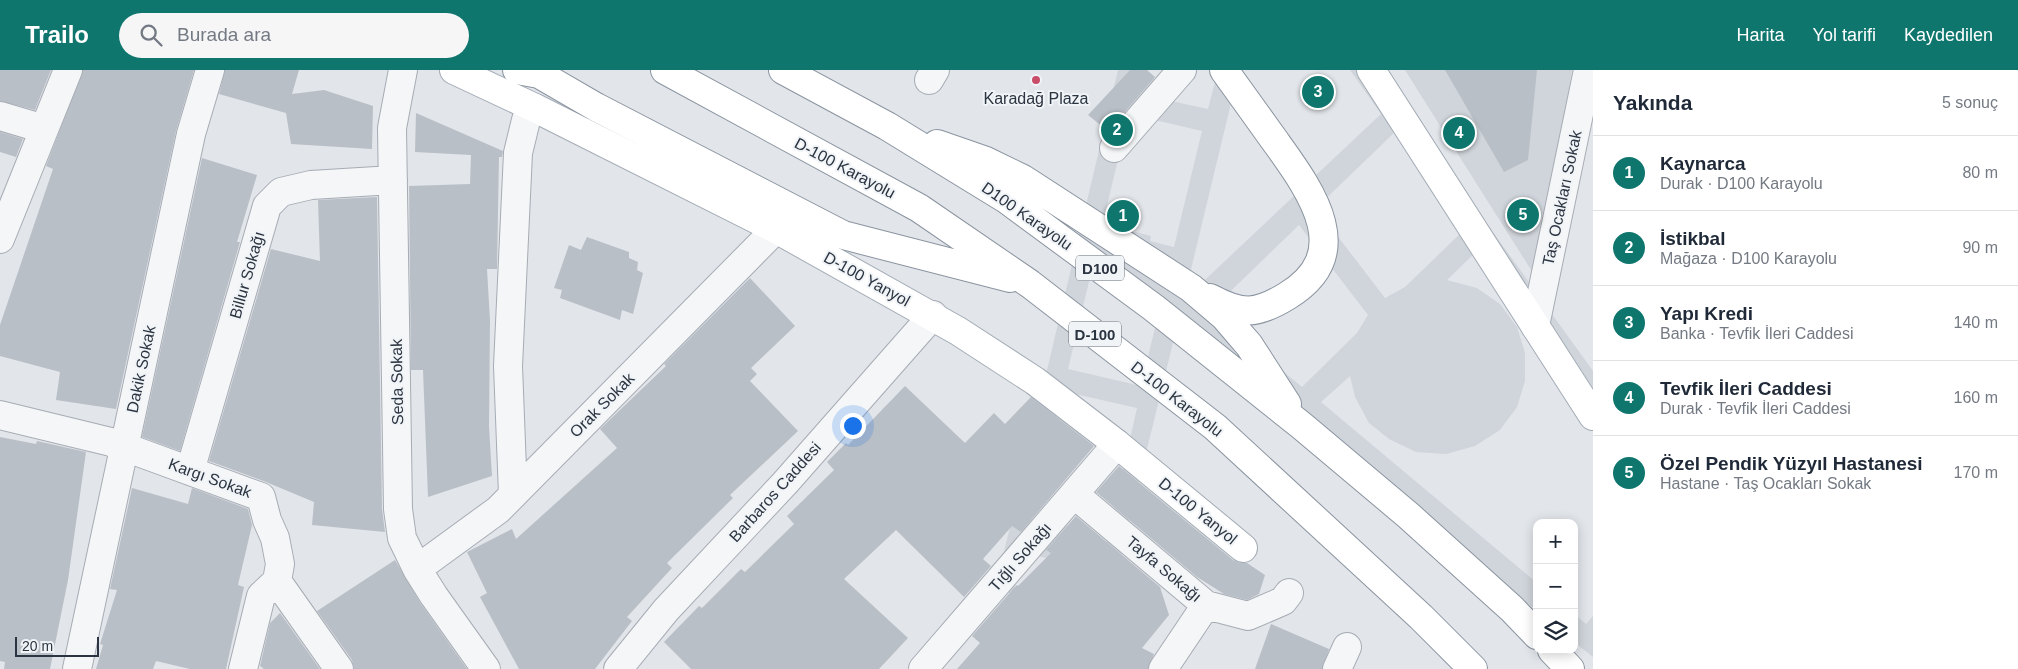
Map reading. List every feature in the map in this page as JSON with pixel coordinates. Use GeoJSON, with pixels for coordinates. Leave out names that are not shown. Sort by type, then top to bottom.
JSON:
{"type":"FeatureCollection","features":[{"type":"Feature","properties":{"kind":"main road","name":"D-100 Yanyol"},"geometry":{"type":"LineString","coordinates":[[454,70],[535,108],[776,229],[933,315],[1034,381],[1117,444],[1243,548]]}},
{"type":"Feature","properties":{"kind":"main road"},"geometry":{"type":"LineString","coordinates":[[517,70],[539,74],[596,107],[843,235],[1030,284]]}},
{"type":"Feature","properties":{"kind":"main road","name":"D-100 Karayolu"},"geometry":{"type":"LineString","coordinates":[[665,70],[918,208],[1030,284],[1215,427],[1421,617],[1473,669]]}},
{"type":"Feature","properties":{"kind":"main road","name":"D100 Karayolu"},"geometry":{"type":"LineString","coordinates":[[783,70],[887,126],[1006,199],[1154,308],[1302,426]]}},
{"type":"Feature","properties":{"kind":"main road"},"geometry":{"type":"LineString","coordinates":[[887,126],[986,161],[1023,179],[1191,288],[1229,308],[1245,311],[1261,309],[1278,302],[1314,274],[1321,260],[1324,242],[1320,219],[1313,197],[1224,70]]}},
{"type":"Feature","properties":{"kind":"main road"},"geometry":{"type":"LineString","coordinates":[[1370,73],[1593,416]]}},
{"type":"Feature","properties":{"kind":"main road"},"geometry":{"type":"LineString","coordinates":[[1191,288],[1224,316],[1248,345],[1302,426],[1409,516],[1533,631]]}},
{"type":"Feature","properties":{"kind":"main road"},"geometry":{"type":"LineString","coordinates":[[1556,654],[1570,669]]}},
{"type":"Feature","properties":{"kind":"street"},"geometry":{"type":"LineString","coordinates":[[0,239],[68,70]]}},
{"type":"Feature","properties":{"kind":"street","name":"Dakik Sokak"},"geometry":{"type":"LineString","coordinates":[[77,669],[191,134],[210,70]]}},
{"type":"Feature","properties":{"kind":"street","name":"Seda Sokak"},"geometry":{"type":"LineString","coordinates":[[403,70],[392,128],[398,509],[402,538],[434,596],[486,669]]}},
{"type":"Feature","properties":{"kind":"street"},"geometry":{"type":"LineString","coordinates":[[1114,148],[1182,70]]}},
{"type":"Feature","properties":{"kind":"street","name":"Taş Ocakları Sokak"},"geometry":{"type":"LineString","coordinates":[[1535,326],[1588,70]]}},
{"type":"Feature","properties":{"kind":"street"},"geometry":{"type":"LineString","coordinates":[[513,495],[508,366],[518,153],[526,120],[535,108]]}},
{"type":"Feature","properties":{"kind":"street"},"geometry":{"type":"LineString","coordinates":[[0,116],[44,129]]}},
{"type":"Feature","properties":{"kind":"street","name":"Billur Sokağı"},"geometry":{"type":"LineString","coordinates":[[190,471],[267,206],[281,192],[311,185],[393,180]]}},
{"type":"Feature","properties":{"kind":"street","name":"Orak Sokak"},"geometry":{"type":"LineString","coordinates":[[418,569],[498,510],[776,229]]}},
{"type":"Feature","properties":{"kind":"street","name":"Barbaros Caddesi"},"geometry":{"type":"LineString","coordinates":[[618,669],[666,610],[785,483],[933,315]]}},
{"type":"Feature","properties":{"kind":"street","name":"Kargı Sokak"},"geometry":{"type":"LineString","coordinates":[[0,415],[124,446],[261,497],[267,520],[275,538],[280,564],[277,581]]}},
{"type":"Feature","properties":{"kind":"street","name":"Tığlı Sokağı"},"geometry":{"type":"LineString","coordinates":[[923,669],[1117,444]]}},
{"type":"Feature","properties":{"kind":"street","name":"Tayfa Sokağı"},"geometry":{"type":"LineString","coordinates":[[1074,494],[1206,605],[1248,616],[1283,601],[1290,593]]}},
{"type":"Feature","properties":{"kind":"street"},"geometry":{"type":"LineString","coordinates":[[243,669],[261,596],[277,581],[339,669]]}},
{"type":"Feature","properties":{"kind":"street"},"geometry":{"type":"LineString","coordinates":[[1163,669],[1206,605]]}},
{"type":"Feature","properties":{"kind":"shaded area"},"geometry":{"type":"Polygon","coordinates":[[[1118,70],[1138,70],[1134,92],[1142,94],[1141,92],[1152,79],[1155,79],[1158,81],[1157,98],[1208,109],[1218,70],[1239,70],[1186,290],[1190,294],[1381,114],[1350,70],[1376,70],[1593,371],[1593,406],[1479,249],[1447,280],[1477,288],[1500,304],[1517,327],[1525,353],[1525,381],[1517,407],[1500,430],[1475,446],[1446,454],[1416,452],[1389,439],[1369,423],[1355,397],[1350,376],[1321,402],[1533,580],[1533,608],[1180,314],[1106,617],[1098,570],[1025,553],[1013,594],[995,590],[1118,70]],[[1129,114],[1102,226],[1127,236],[1128,230],[1151,236],[1150,241],[1174,247],[1202,131],[1129,114]],[[1395,132],[1316,208],[1385,298],[1405,287],[1465,229],[1395,132]],[[1299,225],[1210,311],[1302,387],[1357,333],[1368,315],[1299,225]],[[1094,261],[1068,369],[1141,386],[1162,299],[1094,261]],[[1062,391],[1029,530],[1058,524],[1081,528],[1105,549],[1137,408],[1062,391]]]}},
{"type":"Feature","properties":{"kind":"shaded area"},"geometry":{"type":"Polygon","coordinates":[[[1405,70],[1572,70],[1538,281],[1432,113],[1405,70]]]}},
{"type":"Feature","properties":{"kind":"shaded area"},"geometry":{"type":"Polygon","coordinates":[[[1593,616],[1593,657],[1578,645],[1578,617],[1586,624],[1593,616]]]}},
{"type":"Feature","properties":{"kind":"building"},"geometry":{"type":"Polygon","coordinates":[[[0,70],[51,70],[35,110],[0,101],[0,70]]]}},
{"type":"Feature","properties":{"kind":"building"},"geometry":{"type":"Polygon","coordinates":[[[83,70],[194,70],[176,131],[116,409],[56,400],[60,372],[0,356],[0,325],[53,169],[46,166],[83,70]]]}},
{"type":"Feature","properties":{"kind":"building"},"geometry":{"type":"Polygon","coordinates":[[[225,70],[299,70],[292,94],[324,90],[373,106],[372,149],[291,144],[286,113],[219,94],[225,70]]]}},
{"type":"Feature","properties":{"kind":"building"},"geometry":{"type":"Polygon","coordinates":[[[1130,70],[1147,70],[1155,77],[1108,131],[1088,115],[1130,70]]]}},
{"type":"Feature","properties":{"kind":"building"},"geometry":{"type":"Polygon","coordinates":[[[1445,70],[1537,70],[1528,160],[1504,172],[1445,70]]]}},
{"type":"Feature","properties":{"kind":"building"},"geometry":{"type":"Polygon","coordinates":[[[416,113],[503,151],[502,157],[499,157],[497,269],[487,269],[490,321],[489,426],[492,476],[428,497],[423,370],[411,370],[409,186],[470,184],[471,155],[415,152],[416,113]]]}},
{"type":"Feature","properties":{"kind":"building"},"geometry":{"type":"Polygon","coordinates":[[[0,132],[23,139],[16,157],[0,152],[0,132]]]}},
{"type":"Feature","properties":{"kind":"building"},"geometry":{"type":"Polygon","coordinates":[[[202,158],[257,175],[237,242],[240,242],[180,451],[142,437],[202,158]]]}},
{"type":"Feature","properties":{"kind":"building"},"geometry":{"type":"Polygon","coordinates":[[[377,197],[382,509],[385,532],[312,525],[314,502],[209,461],[271,249],[320,261],[318,200],[377,197]]]}},
{"type":"Feature","properties":{"kind":"building"},"geometry":{"type":"Polygon","coordinates":[[[587,237],[629,252],[629,258],[638,262],[637,270],[643,273],[633,314],[622,310],[620,320],[560,298],[562,290],[554,288],[569,245],[581,250],[587,237]]]}},
{"type":"Feature","properties":{"kind":"building"},"geometry":{"type":"Polygon","coordinates":[[[750,278],[795,326],[751,368],[757,374],[750,381],[798,431],[730,495],[733,498],[667,563],[672,568],[627,617],[632,621],[595,669],[519,669],[480,597],[487,593],[467,552],[512,529],[516,539],[617,448],[600,429],[666,366],[664,364],[750,278]]]}},
{"type":"Feature","properties":{"kind":"building"},"geometry":{"type":"Polygon","coordinates":[[[905,386],[965,443],[994,413],[1005,424],[1031,397],[1094,446],[1021,532],[1012,526],[983,559],[991,566],[964,597],[896,530],[844,579],[908,638],[879,669],[691,669],[664,642],[699,606],[702,608],[741,569],[745,572],[794,524],[787,516],[834,470],[827,462],[846,443],[848,445],[905,386]]]}},
{"type":"Feature","properties":{"kind":"building"},"geometry":{"type":"Polygon","coordinates":[[[0,437],[36,444],[37,441],[86,452],[68,580],[50,669],[4,669],[5,662],[0,661],[0,437]]]}},
{"type":"Feature","properties":{"kind":"building"},"geometry":{"type":"Polygon","coordinates":[[[1119,466],[1233,560],[1247,563],[1265,575],[1259,594],[1247,600],[1224,594],[1197,577],[1096,492],[1119,466]]]}},
{"type":"Feature","properties":{"kind":"building"},"geometry":{"type":"Polygon","coordinates":[[[132,488],[188,504],[192,488],[248,509],[252,525],[238,585],[244,587],[226,669],[190,669],[156,661],[153,669],[96,669],[103,645],[100,644],[117,590],[110,589],[132,488]]]}},
{"type":"Feature","properties":{"kind":"building"},"geometry":{"type":"Polygon","coordinates":[[[1076,516],[1160,587],[1169,615],[1142,648],[1154,654],[1148,669],[957,669],[980,643],[972,636],[1013,589],[1051,553],[1046,550],[1076,516]]]}},
{"type":"Feature","properties":{"kind":"building"},"geometry":{"type":"Polygon","coordinates":[[[395,560],[421,604],[467,669],[354,669],[352,660],[317,611],[395,560]]]}},
{"type":"Feature","properties":{"kind":"building"},"geometry":{"type":"Polygon","coordinates":[[[280,613],[320,669],[264,669],[260,666],[270,623],[280,613]]]}},
{"type":"Feature","properties":{"kind":"building"},"geometry":{"type":"Polygon","coordinates":[[[1271,624],[1329,649],[1322,669],[1255,669],[1271,624]]]}},
{"type":"Feature","properties":{"kind":"place","name":"Karadağ Plaza"},"geometry":{"type":"Point","coordinates":[1036,80]}},
{"type":"Feature","properties":{"kind":"place","name":"Yapı Kredi"},"geometry":{"type":"Point","coordinates":[1318,92]}},
{"type":"Feature","properties":{"kind":"place","name":"İstikbal"},"geometry":{"type":"Point","coordinates":[1117,130]}},
{"type":"Feature","properties":{"kind":"place","name":"Tevfik İleri Caddesi"},"geometry":{"type":"Point","coordinates":[1459,133]}},
{"type":"Feature","properties":{"kind":"place","name":"Özel Pendik Yüzyıl Hastanesi"},"geometry":{"type":"Point","coordinates":[1523,215]}},
{"type":"Feature","properties":{"kind":"place","name":"Kaynarca"},"geometry":{"type":"Point","coordinates":[1123,216]}}]}
